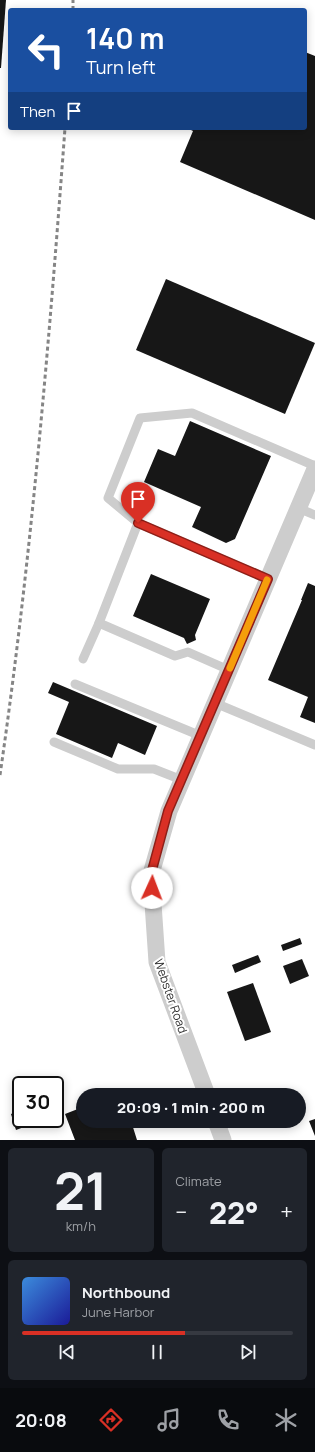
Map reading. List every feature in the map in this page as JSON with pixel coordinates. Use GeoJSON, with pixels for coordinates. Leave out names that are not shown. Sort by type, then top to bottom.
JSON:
{"type":"FeatureCollection","features":[{"type":"Feature","properties":{"kind":"street","name":"Webster Road"},"geometry":{"type":"LineString","coordinates":[[204,1088],[157,962],[151,874],[168,811],[315,469]]}},
{"type":"Feature","properties":{"kind":"street"},"geometry":{"type":"LineString","coordinates":[[219,1128],[223,1140]]}},
{"type":"Feature","properties":{"kind":"lane"},"geometry":{"type":"LineString","coordinates":[[268,579],[138,523],[108,498],[140,418],[192,413],[315,466]]}},
{"type":"Feature","properties":{"kind":"lane"},"geometry":{"type":"LineString","coordinates":[[298,508],[315,515]]}},
{"type":"Feature","properties":{"kind":"lane"},"geometry":{"type":"LineString","coordinates":[[83,659],[99,623],[138,523]]}},
{"type":"Feature","properties":{"kind":"lane"},"geometry":{"type":"LineString","coordinates":[[99,623],[175,656],[188,652],[229,670]]}},
{"type":"Feature","properties":{"kind":"lane"},"geometry":{"type":"LineString","coordinates":[[74,684],[201,736]]}},
{"type":"Feature","properties":{"kind":"lane"},"geometry":{"type":"LineString","coordinates":[[215,702],[315,745]]}},
{"type":"Feature","properties":{"kind":"lane"},"geometry":{"type":"LineString","coordinates":[[54,742],[118,769],[154,769],[182,780]]}},
{"type":"Feature","properties":{"kind":"building"},"geometry":{"type":"Polygon","coordinates":[[[0,0],[6,0],[1,68],[0,68],[0,0]]]}},
{"type":"Feature","properties":{"kind":"building"},"geometry":{"type":"Polygon","coordinates":[[[307,53],[315,56],[315,220],[180,162],[193,131],[191,130],[307,130],[307,53]]]}},
{"type":"Feature","properties":{"kind":"building"},"geometry":{"type":"Polygon","coordinates":[[[166,279],[315,343],[285,414],[136,350],[166,279]]]}},
{"type":"Feature","properties":{"kind":"building"},"geometry":{"type":"Polygon","coordinates":[[[190,421],[271,456],[235,539],[226,543],[192,527],[201,507],[144,482],[158,449],[175,456],[190,421]]]}},
{"type":"Feature","properties":{"kind":"building"},"geometry":{"type":"Polygon","coordinates":[[[151,574],[210,599],[195,635],[196,640],[187,644],[184,638],[133,616],[151,574]]]}},
{"type":"Feature","properties":{"kind":"building"},"geometry":{"type":"Polygon","coordinates":[[[308,583],[315,586],[315,723],[300,717],[308,697],[268,680],[308,583]]]}},
{"type":"Feature","properties":{"kind":"building"},"geometry":{"type":"Polygon","coordinates":[[[53,682],[157,726],[145,755],[118,743],[112,758],[56,734],[69,702],[48,693],[53,682]]]}},
{"type":"Feature","properties":{"kind":"building"},"geometry":{"type":"Polygon","coordinates":[[[300,938],[302,944],[283,951],[281,945],[300,938]]]}},
{"type":"Feature","properties":{"kind":"building"},"geometry":{"type":"Polygon","coordinates":[[[258,955],[261,962],[235,973],[232,965],[258,955]]]}},
{"type":"Feature","properties":{"kind":"building"},"geometry":{"type":"Polygon","coordinates":[[[302,959],[309,976],[290,984],[283,966],[302,959]]]}},
{"type":"Feature","properties":{"kind":"building"},"geometry":{"type":"Polygon","coordinates":[[[253,983],[271,1032],[245,1041],[227,992],[253,983]]]}},
{"type":"Feature","properties":{"kind":"building"},"geometry":{"type":"Polygon","coordinates":[[[76,1110],[76,1128],[133,1128],[137,1140],[75,1140],[65,1114],[76,1110]]]}},
{"type":"Feature","properties":{"kind":"building"},"geometry":{"type":"Polygon","coordinates":[[[315,1119],[315,1136],[309,1121],[315,1119]]]}},
{"type":"Feature","properties":{"kind":"railway"},"geometry":{"type":"LineString","coordinates":[[73,0],[73,8]]}},
{"type":"Feature","properties":{"kind":"railway"},"geometry":{"type":"LineString","coordinates":[[0,775],[30,533],[65,130]]}},
{"type":"Feature","properties":{"kind":"slow traffic"},"geometry":{"type":"LineString","coordinates":[[230,668],[267,580]]}},
{"type":"Feature","properties":{"kind":"route"},"geometry":{"type":"LineString","coordinates":[[138,523],[268,579],[168,811],[151,874],[152,888]]}}]}
